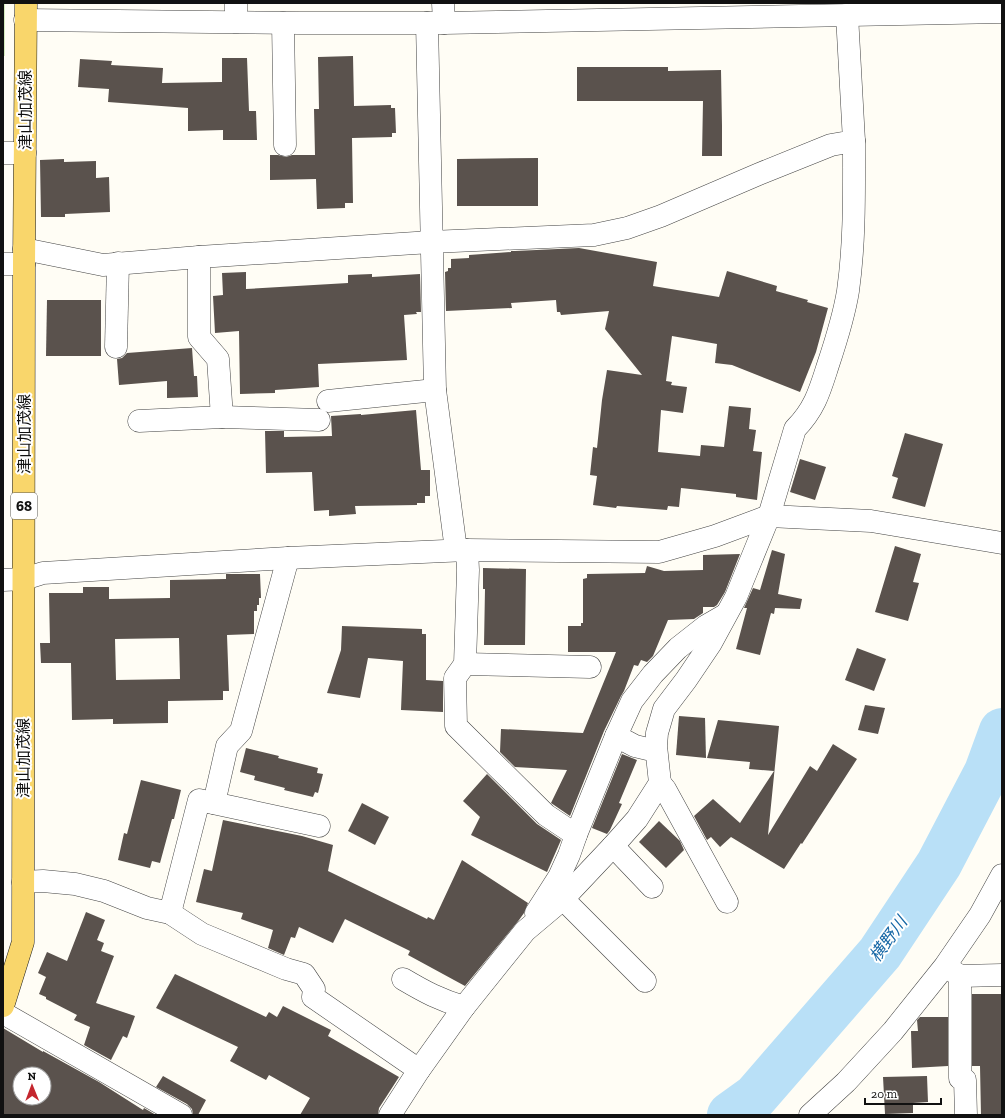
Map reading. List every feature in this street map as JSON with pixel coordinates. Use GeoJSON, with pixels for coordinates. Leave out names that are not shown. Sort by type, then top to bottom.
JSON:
{"type":"FeatureCollection","features":[{"type":"Feature","properties":{"kind":"main road","name":"津山加茂線"},"geometry":{"type":"LineString","coordinates":[[3,1006],[23,942],[23,882],[14,580],[17,259],[25,153],[25,12]]}},
{"type":"Feature","properties":{"kind":"street"},"geometry":{"type":"LineString","coordinates":[[25,12],[236,13],[283,23],[438,16],[847,15],[939,8],[1002,12]]}},
{"type":"Feature","properties":{"kind":"street"},"geometry":{"type":"LineString","coordinates":[[726,902],[665,789],[660,783],[656,751],[657,733],[664,709],[711,643],[736,597],[769,516],[794,429],[804,419],[818,396],[839,331],[848,292],[854,227],[854,141],[847,15]]}},
{"type":"Feature","properties":{"kind":"street"},"geometry":{"type":"LineString","coordinates":[[438,16],[431,242],[435,390],[462,550],[468,570],[465,664],[455,678],[456,726],[546,815],[576,835]]}},
{"type":"Feature","properties":{"kind":"street"},"geometry":{"type":"LineString","coordinates":[[283,23],[285,145]]}},
{"type":"Feature","properties":{"kind":"street"},"geometry":{"type":"LineString","coordinates":[[17,259],[103,265],[199,257],[431,242],[594,235],[627,228],[660,216],[831,145],[854,141]]}},
{"type":"Feature","properties":{"kind":"street"},"geometry":{"type":"LineString","coordinates":[[3,153],[25,153]]}},
{"type":"Feature","properties":{"kind":"street"},"geometry":{"type":"LineString","coordinates":[[199,257],[199,337],[218,359],[222,417]]}},
{"type":"Feature","properties":{"kind":"street"},"geometry":{"type":"LineString","coordinates":[[116,347],[118,263]]}},
{"type":"Feature","properties":{"kind":"street"},"geometry":{"type":"LineString","coordinates":[[139,421],[324,410],[435,390]]}},
{"type":"Feature","properties":{"kind":"street"},"geometry":{"type":"LineString","coordinates":[[14,580],[43,573],[288,558],[462,550],[659,552],[715,536],[769,516],[871,520],[1002,543]]}},
{"type":"Feature","properties":{"kind":"street"},"geometry":{"type":"LineString","coordinates":[[214,803],[227,746],[241,731],[288,558]]}},
{"type":"Feature","properties":{"kind":"street"},"geometry":{"type":"LineString","coordinates":[[390,1115],[419,1070],[464,1008],[525,931],[559,877],[616,736],[632,701],[653,674],[678,648],[706,626],[727,614]]}},
{"type":"Feature","properties":{"kind":"street"},"geometry":{"type":"LineString","coordinates":[[465,664],[590,667]]}},
{"type":"Feature","properties":{"kind":"street"},"geometry":{"type":"LineString","coordinates":[[616,736],[635,746],[656,751]]}},
{"type":"Feature","properties":{"kind":"street"},"geometry":{"type":"LineString","coordinates":[[525,931],[563,899],[613,846],[637,819],[660,783]]}},
{"type":"Feature","properties":{"kind":"street"},"geometry":{"type":"LineString","coordinates":[[170,913],[199,800],[319,826]]}},
{"type":"Feature","properties":{"kind":"street"},"geometry":{"type":"LineString","coordinates":[[613,846],[652,887]]}},
{"type":"Feature","properties":{"kind":"street"},"geometry":{"type":"LineString","coordinates":[[810,1115],[846,1082],[893,1031],[953,971],[980,915],[1002,875]]}},
{"type":"Feature","properties":{"kind":"street"},"geometry":{"type":"LineString","coordinates":[[23,882],[43,881],[75,884],[104,891],[147,908],[170,913],[202,934],[286,969],[304,974],[314,989],[313,997],[419,1070]]}},
{"type":"Feature","properties":{"kind":"street"},"geometry":{"type":"LineString","coordinates":[[563,899],[645,981]]}},
{"type":"Feature","properties":{"kind":"street"},"geometry":{"type":"LineString","coordinates":[[953,971],[1002,975]]}},
{"type":"Feature","properties":{"kind":"street"},"geometry":{"type":"LineString","coordinates":[[953,971],[960,1078],[965,1080],[966,1115]]}},
{"type":"Feature","properties":{"kind":"street"},"geometry":{"type":"LineString","coordinates":[[404,979],[445,1002],[464,1008]]}},
{"type":"Feature","properties":{"kind":"street"},"geometry":{"type":"LineString","coordinates":[[3,1013],[182,1115]]}},
{"type":"Feature","properties":{"kind":"green space"},"geometry":{"type":"Polygon","coordinates":[[[3,3],[5,3],[5,56],[3,56],[3,3]]]}},
{"type":"Feature","properties":{"kind":"building"},"geometry":{"type":"Polygon","coordinates":[[[353,56],[354,106],[391,105],[391,108],[395,108],[396,133],[392,133],[392,137],[352,138],[353,203],[345,203],[345,208],[317,209],[316,179],[270,180],[270,155],[286,157],[292,155],[315,155],[314,109],[319,109],[318,57],[353,56]]]}},
{"type":"Feature","properties":{"kind":"building"},"geometry":{"type":"Polygon","coordinates":[[[222,58],[247,58],[249,111],[256,111],[257,140],[223,140],[223,130],[188,131],[188,108],[108,102],[109,89],[78,87],[80,59],[112,61],[111,65],[163,68],[162,83],[222,82],[222,58]]]}},
{"type":"Feature","properties":{"kind":"building"},"geometry":{"type":"Polygon","coordinates":[[[577,67],[668,67],[668,71],[721,70],[722,156],[702,156],[703,101],[577,101],[577,67]]]}},
{"type":"Feature","properties":{"kind":"building"},"geometry":{"type":"Polygon","coordinates":[[[538,158],[538,206],[457,206],[457,159],[538,158]]]}},
{"type":"Feature","properties":{"kind":"building"},"geometry":{"type":"Polygon","coordinates":[[[64,159],[64,162],[96,161],[96,178],[109,177],[110,212],[65,214],[65,217],[41,217],[40,160],[64,159]]]}},
{"type":"Feature","properties":{"kind":"building"},"geometry":{"type":"Polygon","coordinates":[[[579,248],[657,262],[653,286],[719,297],[727,271],[777,286],[776,291],[808,300],[807,302],[828,308],[816,352],[800,392],[732,365],[715,363],[717,344],[672,336],[666,381],[672,382],[671,385],[687,387],[683,413],[661,410],[658,452],[700,456],[701,445],[724,447],[729,406],[751,408],[749,429],[756,430],[753,451],[762,452],[757,500],[736,497],[736,494],[681,488],[679,507],[668,506],[667,510],[617,506],[616,508],[593,505],[597,476],[590,475],[593,447],[597,448],[607,370],[642,375],[605,329],[609,311],[561,315],[560,312],[557,312],[556,300],[511,303],[512,308],[446,311],[445,272],[448,271],[448,268],[451,268],[451,259],[469,258],[469,255],[511,251],[579,248]]]}},
{"type":"Feature","properties":{"kind":"building"},"geometry":{"type":"Polygon","coordinates":[[[246,272],[246,289],[348,283],[348,275],[372,274],[372,277],[420,274],[421,312],[416,312],[417,314],[404,315],[407,360],[318,364],[319,387],[275,390],[275,393],[240,394],[239,331],[215,333],[213,296],[223,295],[222,273],[246,272]]]}},
{"type":"Feature","properties":{"kind":"building"},"geometry":{"type":"Polygon","coordinates":[[[47,300],[101,300],[101,356],[46,356],[47,300]]]}},
{"type":"Feature","properties":{"kind":"building"},"geometry":{"type":"Polygon","coordinates":[[[192,348],[194,376],[197,376],[198,397],[167,398],[167,381],[119,385],[117,359],[122,358],[127,353],[192,348]]]}},
{"type":"Feature","properties":{"kind":"building"},"geometry":{"type":"Polygon","coordinates":[[[416,410],[421,470],[430,470],[430,496],[425,496],[425,503],[417,503],[417,505],[355,506],[356,514],[329,516],[329,510],[314,511],[312,472],[266,473],[265,431],[284,431],[284,437],[332,436],[331,416],[416,410]]]}},
{"type":"Feature","properties":{"kind":"building"},"geometry":{"type":"Polygon","coordinates":[[[905,433],[943,444],[925,507],[892,498],[898,478],[892,476],[905,433]]]}},
{"type":"Feature","properties":{"kind":"building"},"geometry":{"type":"Polygon","coordinates":[[[800,459],[826,467],[815,500],[790,492],[800,459]]]}},
{"type":"Feature","properties":{"kind":"building"},"geometry":{"type":"Polygon","coordinates":[[[895,546],[921,554],[913,582],[919,583],[908,621],[875,612],[895,546]]]}},
{"type":"Feature","properties":{"kind":"building"},"geometry":{"type":"Polygon","coordinates":[[[772,550],[785,554],[778,594],[802,599],[800,609],[775,608],[774,614],[771,613],[760,655],[736,649],[747,608],[744,608],[753,588],[760,590],[772,550]]]}},
{"type":"Feature","properties":{"kind":"building"},"geometry":{"type":"Polygon","coordinates":[[[740,554],[725,592],[717,605],[714,607],[703,607],[703,613],[694,619],[668,620],[653,656],[647,662],[641,660],[638,666],[634,665],[624,691],[604,731],[570,816],[551,803],[567,770],[515,767],[500,752],[501,729],[583,733],[616,652],[568,652],[568,626],[581,626],[581,623],[583,623],[583,579],[587,578],[587,574],[645,573],[647,566],[664,571],[703,570],[703,555],[740,554]]]}},
{"type":"Feature","properties":{"kind":"building"},"geometry":{"type":"Polygon","coordinates":[[[483,568],[526,569],[525,645],[484,645],[485,589],[483,589],[483,568]]]}},
{"type":"Feature","properties":{"kind":"building"},"geometry":{"type":"Polygon","coordinates":[[[226,574],[260,574],[261,598],[259,598],[257,611],[254,611],[254,634],[227,635],[229,691],[223,691],[223,700],[168,701],[168,723],[113,724],[113,719],[72,720],[71,663],[41,663],[40,643],[50,643],[49,593],[83,593],[83,587],[109,587],[109,599],[170,598],[170,580],[226,579],[226,574]],[[179,638],[115,639],[116,680],[180,679],[179,638]]]}},
{"type":"Feature","properties":{"kind":"building"},"geometry":{"type":"Polygon","coordinates":[[[342,626],[422,629],[422,634],[426,634],[426,680],[443,681],[443,712],[401,710],[403,661],[368,658],[360,698],[327,693],[341,650],[342,626]]]}},
{"type":"Feature","properties":{"kind":"building"},"geometry":{"type":"Polygon","coordinates":[[[857,648],[886,659],[874,691],[845,680],[857,648]]]}},
{"type":"Feature","properties":{"kind":"building"},"geometry":{"type":"Polygon","coordinates":[[[865,705],[885,708],[878,734],[858,730],[865,705]]]}},
{"type":"Feature","properties":{"kind":"building"},"geometry":{"type":"Polygon","coordinates":[[[679,716],[705,718],[706,758],[676,755],[679,716]]]}},
{"type":"Feature","properties":{"kind":"building"},"geometry":{"type":"Polygon","coordinates":[[[718,720],[779,726],[768,835],[810,766],[817,771],[833,744],[857,759],[784,869],[731,837],[720,847],[711,837],[707,840],[694,816],[713,799],[740,823],[774,771],[749,769],[750,762],[707,758],[718,720]]]}},
{"type":"Feature","properties":{"kind":"building"},"geometry":{"type":"Polygon","coordinates":[[[246,748],[318,768],[317,773],[323,774],[318,793],[315,792],[313,797],[284,790],[285,788],[254,780],[255,776],[240,772],[246,748]]]}},
{"type":"Feature","properties":{"kind":"building"},"geometry":{"type":"Polygon","coordinates":[[[622,754],[637,760],[619,803],[622,804],[607,834],[592,828],[622,754]]]}},
{"type":"Feature","properties":{"kind":"building"},"geometry":{"type":"Polygon","coordinates":[[[487,774],[537,824],[561,840],[547,872],[471,835],[480,817],[463,801],[487,774]]]}},
{"type":"Feature","properties":{"kind":"building"},"geometry":{"type":"Polygon","coordinates":[[[141,780],[181,790],[174,819],[172,819],[160,863],[152,861],[150,868],[118,860],[124,833],[127,834],[141,780]]]}},
{"type":"Feature","properties":{"kind":"building"},"geometry":{"type":"Polygon","coordinates":[[[362,803],[389,817],[375,845],[348,831],[362,803]]]}},
{"type":"Feature","properties":{"kind":"building"},"geometry":{"type":"Polygon","coordinates":[[[223,820],[302,836],[333,845],[328,871],[427,919],[428,917],[434,920],[462,860],[528,903],[519,920],[465,986],[408,955],[410,951],[345,919],[333,943],[299,927],[295,938],[291,937],[284,955],[268,948],[273,930],[241,919],[243,913],[196,902],[204,869],[212,871],[223,820]]]}},
{"type":"Feature","properties":{"kind":"building"},"geometry":{"type":"Polygon","coordinates":[[[659,821],[680,841],[684,850],[666,868],[639,842],[659,821]]]}},
{"type":"Feature","properties":{"kind":"building"},"geometry":{"type":"Polygon","coordinates":[[[86,912],[105,920],[97,940],[104,943],[101,951],[114,956],[96,1003],[135,1016],[127,1038],[123,1036],[111,1060],[84,1045],[90,1027],[74,1020],[77,1015],[39,994],[46,977],[38,973],[47,952],[67,961],[86,912]]]}},
{"type":"Feature","properties":{"kind":"building"},"geometry":{"type":"Polygon","coordinates":[[[175,974],[266,1017],[269,1012],[277,1017],[283,1006],[331,1030],[328,1036],[399,1077],[379,1108],[378,1115],[300,1115],[310,1098],[269,1075],[266,1080],[230,1061],[238,1047],[156,1008],[175,974]]]}},
{"type":"Feature","properties":{"kind":"building"},"geometry":{"type":"Polygon","coordinates":[[[972,994],[1002,994],[1002,1115],[981,1115],[980,1066],[972,1066],[972,994]]]}},
{"type":"Feature","properties":{"kind":"building"},"geometry":{"type":"Polygon","coordinates":[[[920,1017],[948,1017],[948,1066],[912,1068],[911,1031],[918,1031],[917,1020],[920,1017]]]}},
{"type":"Feature","properties":{"kind":"building"},"geometry":{"type":"Polygon","coordinates":[[[3,1028],[43,1052],[99,1082],[143,1110],[144,1108],[156,1115],[3,1115],[3,1028]]]}},
{"type":"Feature","properties":{"kind":"building"},"geometry":{"type":"Polygon","coordinates":[[[163,1076],[206,1100],[198,1115],[193,1115],[192,1109],[187,1104],[156,1087],[163,1076]]]}},
{"type":"Feature","properties":{"kind":"building"},"geometry":{"type":"Polygon","coordinates":[[[927,1076],[928,1102],[913,1103],[913,1113],[885,1114],[883,1077],[927,1076]]]}},
{"type":"Feature","properties":{"kind":"waterway","name":"横野川"},"geometry":{"type":"LineString","coordinates":[[730,1115],[755,1097],[880,953],[939,864],[987,772],[1002,731]]}}]}
